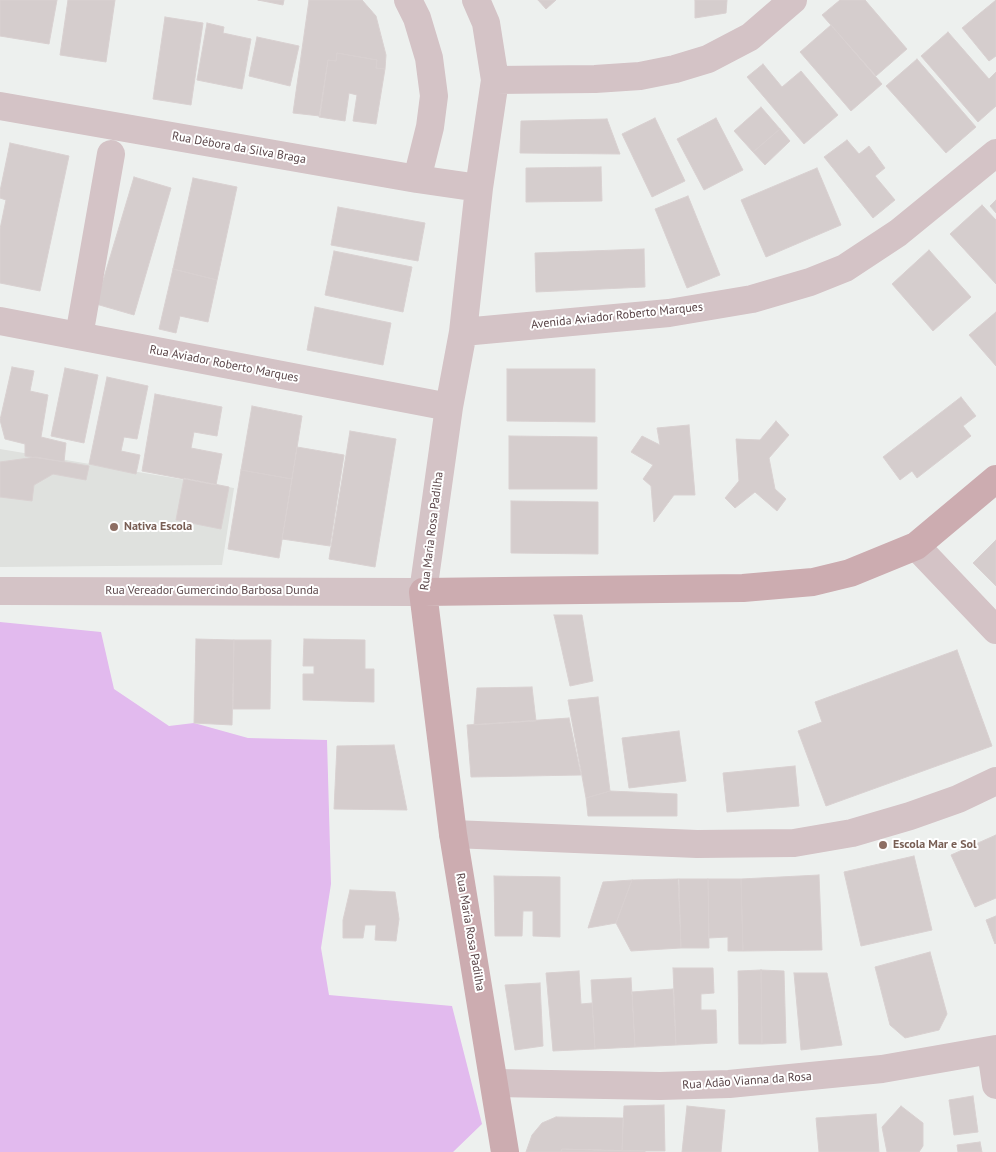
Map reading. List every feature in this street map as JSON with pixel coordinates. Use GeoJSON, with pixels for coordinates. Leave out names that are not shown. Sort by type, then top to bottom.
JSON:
{"type":"FeatureCollection","features":[{"type":"Feature","properties":{"kind":"main road"},"geometry":{"type":"LineString","coordinates":[[423,592],[743,588],[813,582],[850,573],[916,546],[996,479]]}},
{"type":"Feature","properties":{"kind":"main road","name":"Rua Maria Rosa Padilha"},"geometry":{"type":"LineString","coordinates":[[423,592],[453,834],[505,1152]]}},
{"type":"Feature","properties":{"kind":"street"},"geometry":{"type":"LineString","coordinates":[[408,0],[417,18],[429,58],[434,96],[430,128],[417,179]]}},
{"type":"Feature","properties":{"kind":"street","name":"Rua Maria Rosa Padilha"},"geometry":{"type":"LineString","coordinates":[[423,592],[448,406],[463,332],[479,188],[495,80],[486,23],[476,0]]}},
{"type":"Feature","properties":{"kind":"street"},"geometry":{"type":"LineString","coordinates":[[495,80],[613,78],[640,76],[675,69],[708,59],[750,37],[793,0]]}},
{"type":"Feature","properties":{"kind":"street","name":"Rua Débora da Silva Braga"},"geometry":{"type":"LineString","coordinates":[[0,106],[417,179],[479,188]]}},
{"type":"Feature","properties":{"kind":"street","name":"Avenida Aviador Roberto Marques"},"geometry":{"type":"LineString","coordinates":[[463,332],[669,313],[752,300],[810,282],[845,268],[898,233],[996,153]]}},
{"type":"Feature","properties":{"kind":"street"},"geometry":{"type":"LineString","coordinates":[[79,336],[111,154]]}},
{"type":"Feature","properties":{"kind":"street","name":"Rua Aviador Roberto Marques"},"geometry":{"type":"LineString","coordinates":[[0,321],[448,406]]}},
{"type":"Feature","properties":{"kind":"street"},"geometry":{"type":"LineString","coordinates":[[916,546],[996,630]]}},
{"type":"Feature","properties":{"kind":"street","name":"Rua Vereador Gumercindo Barbosa Dunda"},"geometry":{"type":"LineString","coordinates":[[0,591],[423,592]]}},
{"type":"Feature","properties":{"kind":"street"},"geometry":{"type":"LineString","coordinates":[[453,834],[697,844],[794,843],[852,833],[902,818],[958,799],[996,781]]}},
{"type":"Feature","properties":{"kind":"street"},"geometry":{"type":"LineString","coordinates":[[993,1050],[996,1086]]}},
{"type":"Feature","properties":{"kind":"street","name":"Rua Adão Vianna da Rosa"},"geometry":{"type":"LineString","coordinates":[[495,1083],[641,1086],[729,1084],[882,1069],[993,1050]]}},
{"type":"Feature","properties":{"kind":"shaded area","name":"Nativa Escola"},"geometry":{"type":"Polygon","coordinates":[[[0,449],[234,488],[222,565],[0,567],[0,449]]]}},
{"type":"Feature","properties":{"kind":"shaded area"},"geometry":{"type":"Polygon","coordinates":[[[0,622],[101,632],[114,689],[169,726],[194,723],[248,738],[327,740],[331,884],[321,948],[329,995],[452,1006],[482,1124],[453,1152],[0,1152],[0,622]]]}},
{"type":"Feature","properties":{"kind":"building"},"geometry":{"type":"Polygon","coordinates":[[[0,0],[57,0],[49,44],[0,36],[0,0]]]}},
{"type":"Feature","properties":{"kind":"building"},"geometry":{"type":"Polygon","coordinates":[[[68,0],[115,0],[106,62],[60,55],[68,0]]]}},
{"type":"Feature","properties":{"kind":"building"},"geometry":{"type":"Polygon","coordinates":[[[258,0],[284,0],[283,5],[258,0]]]}},
{"type":"Feature","properties":{"kind":"building"},"geometry":{"type":"Polygon","coordinates":[[[309,0],[362,0],[376,16],[386,55],[385,69],[376,68],[377,60],[337,53],[336,61],[328,60],[320,116],[293,113],[309,0]]]}},
{"type":"Feature","properties":{"kind":"building"},"geometry":{"type":"Polygon","coordinates":[[[538,0],[556,0],[546,9],[538,0]]]}},
{"type":"Feature","properties":{"kind":"building"},"geometry":{"type":"Polygon","coordinates":[[[695,0],[727,0],[726,13],[695,18],[695,0]]]}},
{"type":"Feature","properties":{"kind":"building"},"geometry":{"type":"Polygon","coordinates":[[[840,0],[865,0],[907,49],[876,76],[822,15],[840,0]]]}},
{"type":"Feature","properties":{"kind":"building"},"geometry":{"type":"Polygon","coordinates":[[[996,0],[996,56],[989,61],[962,28],[996,0]]]}},
{"type":"Feature","properties":{"kind":"building"},"geometry":{"type":"Polygon","coordinates":[[[165,17],[203,23],[191,105],[153,99],[165,17]]]}},
{"type":"Feature","properties":{"kind":"building"},"geometry":{"type":"Polygon","coordinates":[[[207,23],[224,27],[223,33],[251,39],[242,89],[197,80],[207,23]]]}},
{"type":"Feature","properties":{"kind":"building"},"geometry":{"type":"Polygon","coordinates":[[[831,25],[882,84],[851,111],[800,52],[831,25]]]}},
{"type":"Feature","properties":{"kind":"building"},"geometry":{"type":"Polygon","coordinates":[[[948,32],[989,79],[996,72],[996,106],[978,122],[921,56],[948,32]]]}},
{"type":"Feature","properties":{"kind":"building"},"geometry":{"type":"Polygon","coordinates":[[[257,37],[299,46],[290,86],[249,76],[257,37]]]}},
{"type":"Feature","properties":{"kind":"building"},"geometry":{"type":"Polygon","coordinates":[[[337,53],[377,60],[376,68],[385,69],[376,124],[353,121],[357,95],[349,93],[345,121],[319,117],[328,60],[336,61],[337,53]]]}},
{"type":"Feature","properties":{"kind":"building"},"geometry":{"type":"Polygon","coordinates":[[[917,59],[976,127],[946,153],[886,86],[917,59]]]}},
{"type":"Feature","properties":{"kind":"building"},"geometry":{"type":"Polygon","coordinates":[[[763,64],[782,87],[801,71],[838,115],[804,144],[747,77],[763,64]]]}},
{"type":"Feature","properties":{"kind":"building"},"geometry":{"type":"Polygon","coordinates":[[[761,107],[780,129],[753,152],[734,131],[761,107]]]}},
{"type":"Feature","properties":{"kind":"building"},"geometry":{"type":"Polygon","coordinates":[[[655,118],[685,181],[652,197],[622,134],[655,118]]]}},
{"type":"Feature","properties":{"kind":"building"},"geometry":{"type":"Polygon","coordinates":[[[716,118],[743,170],[704,190],[677,139],[716,118]]]}},
{"type":"Feature","properties":{"kind":"building"},"geometry":{"type":"Polygon","coordinates":[[[607,119],[620,154],[520,153],[521,121],[607,119]]]}},
{"type":"Feature","properties":{"kind":"building"},"geometry":{"type":"Polygon","coordinates":[[[780,129],[790,141],[765,165],[753,152],[780,129]]]}},
{"type":"Feature","properties":{"kind":"building"},"geometry":{"type":"Polygon","coordinates":[[[847,140],[859,154],[869,146],[885,168],[875,176],[895,200],[873,218],[824,157],[847,140]]]}},
{"type":"Feature","properties":{"kind":"building"},"geometry":{"type":"Polygon","coordinates":[[[10,143],[69,156],[40,291],[0,283],[0,229],[6,200],[0,198],[0,191],[10,143]]]}},
{"type":"Feature","properties":{"kind":"building"},"geometry":{"type":"Polygon","coordinates":[[[601,167],[602,201],[526,202],[526,168],[601,167]]]}},
{"type":"Feature","properties":{"kind":"building"},"geometry":{"type":"Polygon","coordinates":[[[817,168],[841,225],[766,257],[741,200],[817,168]]]}},
{"type":"Feature","properties":{"kind":"building"},"geometry":{"type":"Polygon","coordinates":[[[134,177],[171,188],[134,315],[96,304],[134,177]]]}},
{"type":"Feature","properties":{"kind":"building"},"geometry":{"type":"Polygon","coordinates":[[[193,178],[237,187],[217,280],[173,269],[193,178]]]}},
{"type":"Feature","properties":{"kind":"building"},"geometry":{"type":"Polygon","coordinates":[[[688,196],[720,275],[687,288],[655,209],[688,196]]]}},
{"type":"Feature","properties":{"kind":"building"},"geometry":{"type":"Polygon","coordinates":[[[996,200],[996,213],[990,206],[996,200]]]}},
{"type":"Feature","properties":{"kind":"building"},"geometry":{"type":"Polygon","coordinates":[[[982,205],[996,220],[996,284],[950,234],[982,205]]]}},
{"type":"Feature","properties":{"kind":"building"},"geometry":{"type":"Polygon","coordinates":[[[338,207],[425,223],[418,261],[331,245],[338,207]]]}},
{"type":"Feature","properties":{"kind":"building"},"geometry":{"type":"Polygon","coordinates":[[[644,249],[645,287],[536,292],[535,253],[644,249]]]}},
{"type":"Feature","properties":{"kind":"building"},"geometry":{"type":"Polygon","coordinates":[[[929,250],[971,297],[933,331],[892,284],[929,250]]]}},
{"type":"Feature","properties":{"kind":"building"},"geometry":{"type":"Polygon","coordinates":[[[334,251],[412,267],[403,312],[325,295],[334,251]]]}},
{"type":"Feature","properties":{"kind":"building"},"geometry":{"type":"Polygon","coordinates":[[[173,269],[217,280],[208,322],[180,316],[176,333],[159,329],[173,269]]]}},
{"type":"Feature","properties":{"kind":"building"},"geometry":{"type":"Polygon","coordinates":[[[315,307],[391,323],[383,365],[307,350],[315,307]]]}},
{"type":"Feature","properties":{"kind":"building"},"geometry":{"type":"Polygon","coordinates":[[[996,312],[996,366],[969,335],[996,312]]]}},
{"type":"Feature","properties":{"kind":"building"},"geometry":{"type":"Polygon","coordinates":[[[12,367],[34,371],[30,391],[48,395],[41,437],[66,443],[64,462],[25,456],[25,444],[5,439],[0,420],[12,367]]]}},
{"type":"Feature","properties":{"kind":"building"},"geometry":{"type":"Polygon","coordinates":[[[65,368],[98,375],[84,443],[51,436],[65,368]]]}},
{"type":"Feature","properties":{"kind":"building"},"geometry":{"type":"Polygon","coordinates":[[[507,369],[595,369],[595,422],[507,421],[507,369]]]}},
{"type":"Feature","properties":{"kind":"building"},"geometry":{"type":"Polygon","coordinates":[[[107,377],[148,386],[137,439],[124,437],[121,451],[140,455],[136,474],[89,464],[107,377]]]}},
{"type":"Feature","properties":{"kind":"building"},"geometry":{"type":"Polygon","coordinates":[[[155,394],[222,407],[217,436],[194,432],[191,448],[222,454],[216,485],[142,471],[155,394]]]}},
{"type":"Feature","properties":{"kind":"building"},"geometry":{"type":"Polygon","coordinates":[[[961,397],[976,416],[963,426],[971,436],[917,478],[912,471],[900,480],[883,457],[961,397]]]}},
{"type":"Feature","properties":{"kind":"building"},"geometry":{"type":"Polygon","coordinates":[[[252,406],[302,416],[292,479],[241,470],[252,406]]]}},
{"type":"Feature","properties":{"kind":"building"},"geometry":{"type":"Polygon","coordinates":[[[776,421],[789,435],[769,458],[775,489],[786,499],[777,511],[755,492],[735,508],[725,498],[739,481],[736,439],[760,440],[776,421]]]}},
{"type":"Feature","properties":{"kind":"building"},"geometry":{"type":"Polygon","coordinates":[[[689,425],[695,495],[674,495],[654,522],[651,486],[643,479],[653,465],[631,452],[642,436],[660,445],[657,428],[689,425]]]}},
{"type":"Feature","properties":{"kind":"building"},"geometry":{"type":"Polygon","coordinates":[[[350,431],[396,439],[375,567],[329,559],[350,431]]]}},
{"type":"Feature","properties":{"kind":"building"},"geometry":{"type":"Polygon","coordinates":[[[509,436],[597,437],[597,489],[509,489],[509,436]]]}},
{"type":"Feature","properties":{"kind":"building"},"geometry":{"type":"Polygon","coordinates":[[[297,447],[344,455],[330,546],[282,539],[297,447]]]}},
{"type":"Feature","properties":{"kind":"building"},"geometry":{"type":"Polygon","coordinates":[[[36,457],[89,466],[86,480],[53,474],[34,485],[32,501],[0,497],[0,462],[36,457]]]}},
{"type":"Feature","properties":{"kind":"building"},"geometry":{"type":"Polygon","coordinates":[[[241,470],[292,479],[279,558],[228,549],[241,470]]]}},
{"type":"Feature","properties":{"kind":"building"},"geometry":{"type":"Polygon","coordinates":[[[184,478],[229,487],[221,529],[176,520],[184,478]]]}},
{"type":"Feature","properties":{"kind":"building"},"geometry":{"type":"Polygon","coordinates":[[[511,501],[598,502],[598,554],[511,553],[511,501]]]}},
{"type":"Feature","properties":{"kind":"building"},"geometry":{"type":"Polygon","coordinates":[[[996,540],[996,586],[973,563],[996,540]]]}},
{"type":"Feature","properties":{"kind":"building"},"geometry":{"type":"Polygon","coordinates":[[[554,615],[582,615],[593,681],[570,686],[554,615]]]}},
{"type":"Feature","properties":{"kind":"building"},"geometry":{"type":"Polygon","coordinates":[[[196,639],[234,640],[232,725],[194,723],[196,639]]]}},
{"type":"Feature","properties":{"kind":"building"},"geometry":{"type":"Polygon","coordinates":[[[304,639],[365,640],[365,669],[374,669],[374,702],[303,700],[303,674],[314,674],[314,666],[303,666],[304,639]]]}},
{"type":"Feature","properties":{"kind":"building"},"geometry":{"type":"Polygon","coordinates":[[[234,640],[271,640],[270,709],[233,709],[234,640]]]}},
{"type":"Feature","properties":{"kind":"building"},"geometry":{"type":"Polygon","coordinates":[[[957,650],[992,746],[826,806],[798,731],[822,722],[815,702],[957,650]]]}},
{"type":"Feature","properties":{"kind":"building"},"geometry":{"type":"Polygon","coordinates":[[[532,687],[536,721],[474,725],[477,688],[532,687]]]}},
{"type":"Feature","properties":{"kind":"building"},"geometry":{"type":"Polygon","coordinates":[[[598,697],[610,791],[586,798],[568,700],[598,697]]]}},
{"type":"Feature","properties":{"kind":"building"},"geometry":{"type":"Polygon","coordinates":[[[569,718],[581,775],[471,777],[467,725],[569,718]]]}},
{"type":"Feature","properties":{"kind":"building"},"geometry":{"type":"Polygon","coordinates":[[[679,731],[686,781],[629,788],[622,738],[679,731]]]}},
{"type":"Feature","properties":{"kind":"building"},"geometry":{"type":"Polygon","coordinates":[[[394,745],[407,810],[334,809],[337,746],[394,745]]]}},
{"type":"Feature","properties":{"kind":"building"},"geometry":{"type":"Polygon","coordinates":[[[795,766],[799,806],[727,812],[723,773],[795,766]]]}},
{"type":"Feature","properties":{"kind":"building"},"geometry":{"type":"Polygon","coordinates":[[[610,791],[677,794],[677,816],[588,816],[586,798],[610,791]]]}},
{"type":"Feature","properties":{"kind":"building"},"geometry":{"type":"Polygon","coordinates":[[[996,835],[996,898],[975,907],[951,855],[996,835]]]}},
{"type":"Feature","properties":{"kind":"building"},"geometry":{"type":"Polygon","coordinates":[[[914,856],[932,930],[861,946],[844,872],[914,856]]]}},
{"type":"Feature","properties":{"kind":"building"},"geometry":{"type":"Polygon","coordinates":[[[819,875],[822,950],[743,951],[741,879],[819,875]]]}},
{"type":"Feature","properties":{"kind":"building"},"geometry":{"type":"Polygon","coordinates":[[[494,876],[560,877],[560,937],[533,936],[533,911],[523,911],[522,936],[495,936],[494,876]]]}},
{"type":"Feature","properties":{"kind":"building"},"geometry":{"type":"Polygon","coordinates":[[[678,879],[681,948],[631,951],[616,923],[632,880],[678,879]]]}},
{"type":"Feature","properties":{"kind":"building"},"geometry":{"type":"Polygon","coordinates":[[[679,879],[708,879],[709,948],[681,948],[679,879]]]}},
{"type":"Feature","properties":{"kind":"building"},"geometry":{"type":"Polygon","coordinates":[[[708,879],[741,879],[743,951],[728,951],[728,937],[709,938],[708,879]]]}},
{"type":"Feature","properties":{"kind":"building"},"geometry":{"type":"Polygon","coordinates":[[[632,880],[616,923],[588,928],[603,882],[632,880]]]}},
{"type":"Feature","properties":{"kind":"building"},"geometry":{"type":"Polygon","coordinates":[[[350,890],[395,892],[399,919],[396,941],[375,940],[376,925],[365,925],[363,938],[343,938],[343,920],[350,890]]]}},
{"type":"Feature","properties":{"kind":"building"},"geometry":{"type":"Polygon","coordinates":[[[996,916],[996,943],[995,944],[986,920],[996,916]]]}},
{"type":"Feature","properties":{"kind":"building"},"geometry":{"type":"Polygon","coordinates":[[[930,952],[947,1014],[939,1030],[905,1038],[890,1025],[875,967],[930,952]]]}},
{"type":"Feature","properties":{"kind":"building"},"geometry":{"type":"Polygon","coordinates":[[[673,968],[713,968],[714,993],[701,994],[701,1010],[716,1010],[717,1043],[676,1045],[673,968]]]}},
{"type":"Feature","properties":{"kind":"building"},"geometry":{"type":"Polygon","coordinates":[[[761,970],[762,1044],[739,1044],[738,971],[761,970]]]}},
{"type":"Feature","properties":{"kind":"building"},"geometry":{"type":"Polygon","coordinates":[[[761,970],[784,971],[786,1043],[762,1044],[761,970]]]}},
{"type":"Feature","properties":{"kind":"building"},"geometry":{"type":"Polygon","coordinates":[[[579,971],[581,1004],[592,1003],[595,1049],[553,1051],[546,973],[579,971]]]}},
{"type":"Feature","properties":{"kind":"building"},"geometry":{"type":"Polygon","coordinates":[[[794,973],[827,973],[842,1045],[801,1050],[794,973]]]}},
{"type":"Feature","properties":{"kind":"building"},"geometry":{"type":"Polygon","coordinates":[[[631,978],[635,1047],[595,1049],[591,980],[631,978]]]}},
{"type":"Feature","properties":{"kind":"building"},"geometry":{"type":"Polygon","coordinates":[[[540,983],[543,1046],[515,1050],[505,985],[540,983]]]}},
{"type":"Feature","properties":{"kind":"building"},"geometry":{"type":"Polygon","coordinates":[[[673,989],[676,1045],[635,1047],[632,992],[673,989]]]}},
{"type":"Feature","properties":{"kind":"building"},"geometry":{"type":"Polygon","coordinates":[[[973,1096],[978,1132],[954,1135],[949,1100],[973,1096]]]}},
{"type":"Feature","properties":{"kind":"building"},"geometry":{"type":"Polygon","coordinates":[[[664,1105],[665,1151],[622,1151],[624,1106],[664,1105]]]}},
{"type":"Feature","properties":{"kind":"building"},"geometry":{"type":"Polygon","coordinates":[[[687,1106],[725,1110],[721,1152],[682,1152],[687,1106]]]}},
{"type":"Feature","properties":{"kind":"building"},"geometry":{"type":"Polygon","coordinates":[[[901,1106],[923,1123],[923,1146],[919,1152],[887,1152],[882,1127],[901,1106]]]}},
{"type":"Feature","properties":{"kind":"building"},"geometry":{"type":"Polygon","coordinates":[[[876,1114],[879,1152],[819,1152],[816,1118],[876,1114]]]}},
{"type":"Feature","properties":{"kind":"building"},"geometry":{"type":"Polygon","coordinates":[[[556,1117],[623,1118],[622,1151],[562,1149],[561,1152],[526,1152],[532,1135],[542,1123],[556,1117]]]}},
{"type":"Feature","properties":{"kind":"building"},"geometry":{"type":"Polygon","coordinates":[[[980,1142],[982,1152],[958,1152],[957,1145],[980,1142]]]}},
{"type":"Feature","properties":{"kind":"building"},"geometry":{"type":"Polygon","coordinates":[[[562,1149],[645,1151],[645,1152],[561,1152],[562,1149]]]}},
{"type":"Feature","properties":{"kind":"place","name":"Nativa Escola"},"geometry":{"type":"Point","coordinates":[114,527]}},
{"type":"Feature","properties":{"kind":"place","name":"Escola Mar e Sol"},"geometry":{"type":"Point","coordinates":[883,845]}}]}
